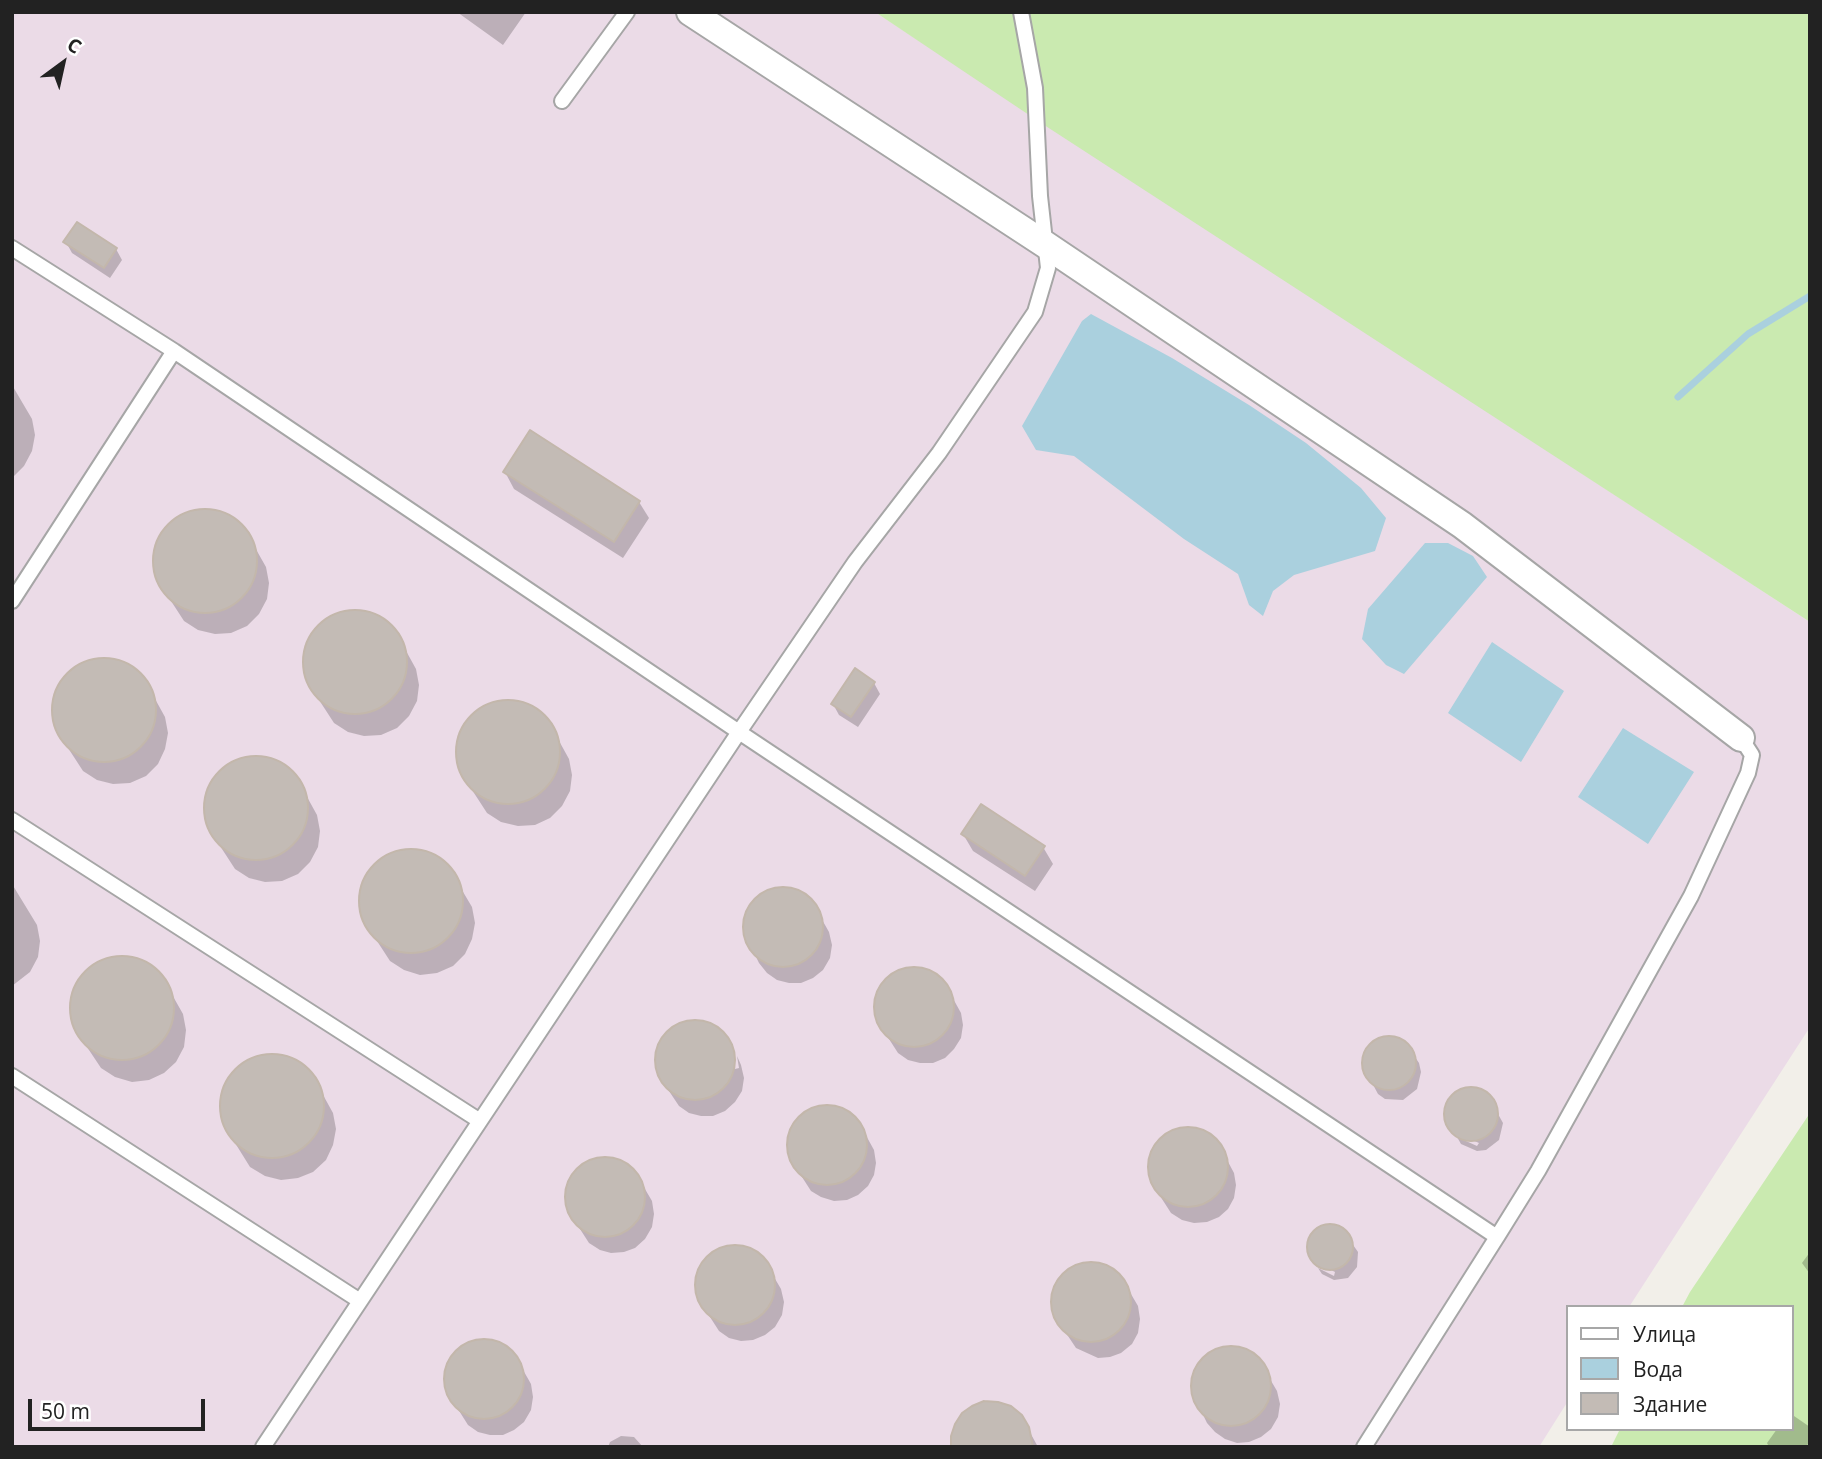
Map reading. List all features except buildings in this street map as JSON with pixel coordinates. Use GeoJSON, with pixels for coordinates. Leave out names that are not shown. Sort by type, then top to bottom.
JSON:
{"type":"FeatureCollection","features":[{"type":"Feature","properties":{"kind":"street"},"geometry":{"type":"LineString","coordinates":[[690,12],[1046,245],[1462,525],[1741,738]]}},
{"type":"Feature","properties":{"kind":"lane"},"geometry":{"type":"LineString","coordinates":[[562,101],[627,12]]}},
{"type":"Feature","properties":{"kind":"lane"},"geometry":{"type":"LineString","coordinates":[[263,1447],[739,732],[855,562],[939,453],[1035,312],[1048,268],[1040,196],[1035,88],[1021,12]]}},
{"type":"Feature","properties":{"kind":"lane"},"geometry":{"type":"LineString","coordinates":[[12,247],[174,351],[739,732],[1497,1237]]}},
{"type":"Feature","properties":{"kind":"lane"},"geometry":{"type":"LineString","coordinates":[[12,601],[174,351]]}},
{"type":"Feature","properties":{"kind":"lane"},"geometry":{"type":"LineString","coordinates":[[1364,1447],[1538,1171],[1690,895],[1748,773],[1752,755],[1741,738]]}},
{"type":"Feature","properties":{"kind":"lane"},"geometry":{"type":"LineString","coordinates":[[12,820],[480,1121]]}},
{"type":"Feature","properties":{"kind":"lane"},"geometry":{"type":"LineString","coordinates":[[12,1076],[360,1301]]}},
{"type":"Feature","properties":{"kind":"shaded area"},"geometry":{"type":"Polygon","coordinates":[[[12,12],[875,12],[1810,622],[1810,1027],[1630,1305],[1566,1305],[1566,1404],[1539,1447],[12,1447],[12,12]]]}},
{"type":"Feature","properties":{"kind":"green space"},"geometry":{"type":"Polygon","coordinates":[[[875,12],[1810,12],[1810,622],[1038,121],[875,12]]]}},
{"type":"Feature","properties":{"kind":"green space"},"geometry":{"type":"Polygon","coordinates":[[[1810,1113],[1810,1447],[1611,1447],[1619,1431],[1794,1431],[1794,1305],[1683,1305],[1810,1113]]]}},
{"type":"Feature","properties":{"kind":"water"},"geometry":{"type":"Polygon","coordinates":[[[1091,314],[1172,358],[1249,405],[1306,443],[1361,488],[1386,518],[1375,551],[1294,575],[1273,591],[1263,616],[1249,605],[1238,574],[1184,539],[1074,456],[1036,450],[1022,426],[1082,321],[1091,314]]]}},
{"type":"Feature","properties":{"kind":"water"},"geometry":{"type":"Polygon","coordinates":[[[1425,543],[1448,543],[1473,556],[1487,577],[1404,674],[1386,665],[1362,639],[1368,609],[1425,543]]]}},
{"type":"Feature","properties":{"kind":"water"},"geometry":{"type":"Polygon","coordinates":[[[1492,642],[1564,691],[1521,762],[1448,713],[1492,642]]]}},
{"type":"Feature","properties":{"kind":"water"},"geometry":{"type":"Polygon","coordinates":[[[1623,728],[1694,772],[1648,844],[1578,797],[1623,728]]]}},
{"type":"Feature","properties":{"kind":"waterway"},"geometry":{"type":"LineString","coordinates":[[1678,397],[1748,334],[1810,296]]}}]}
